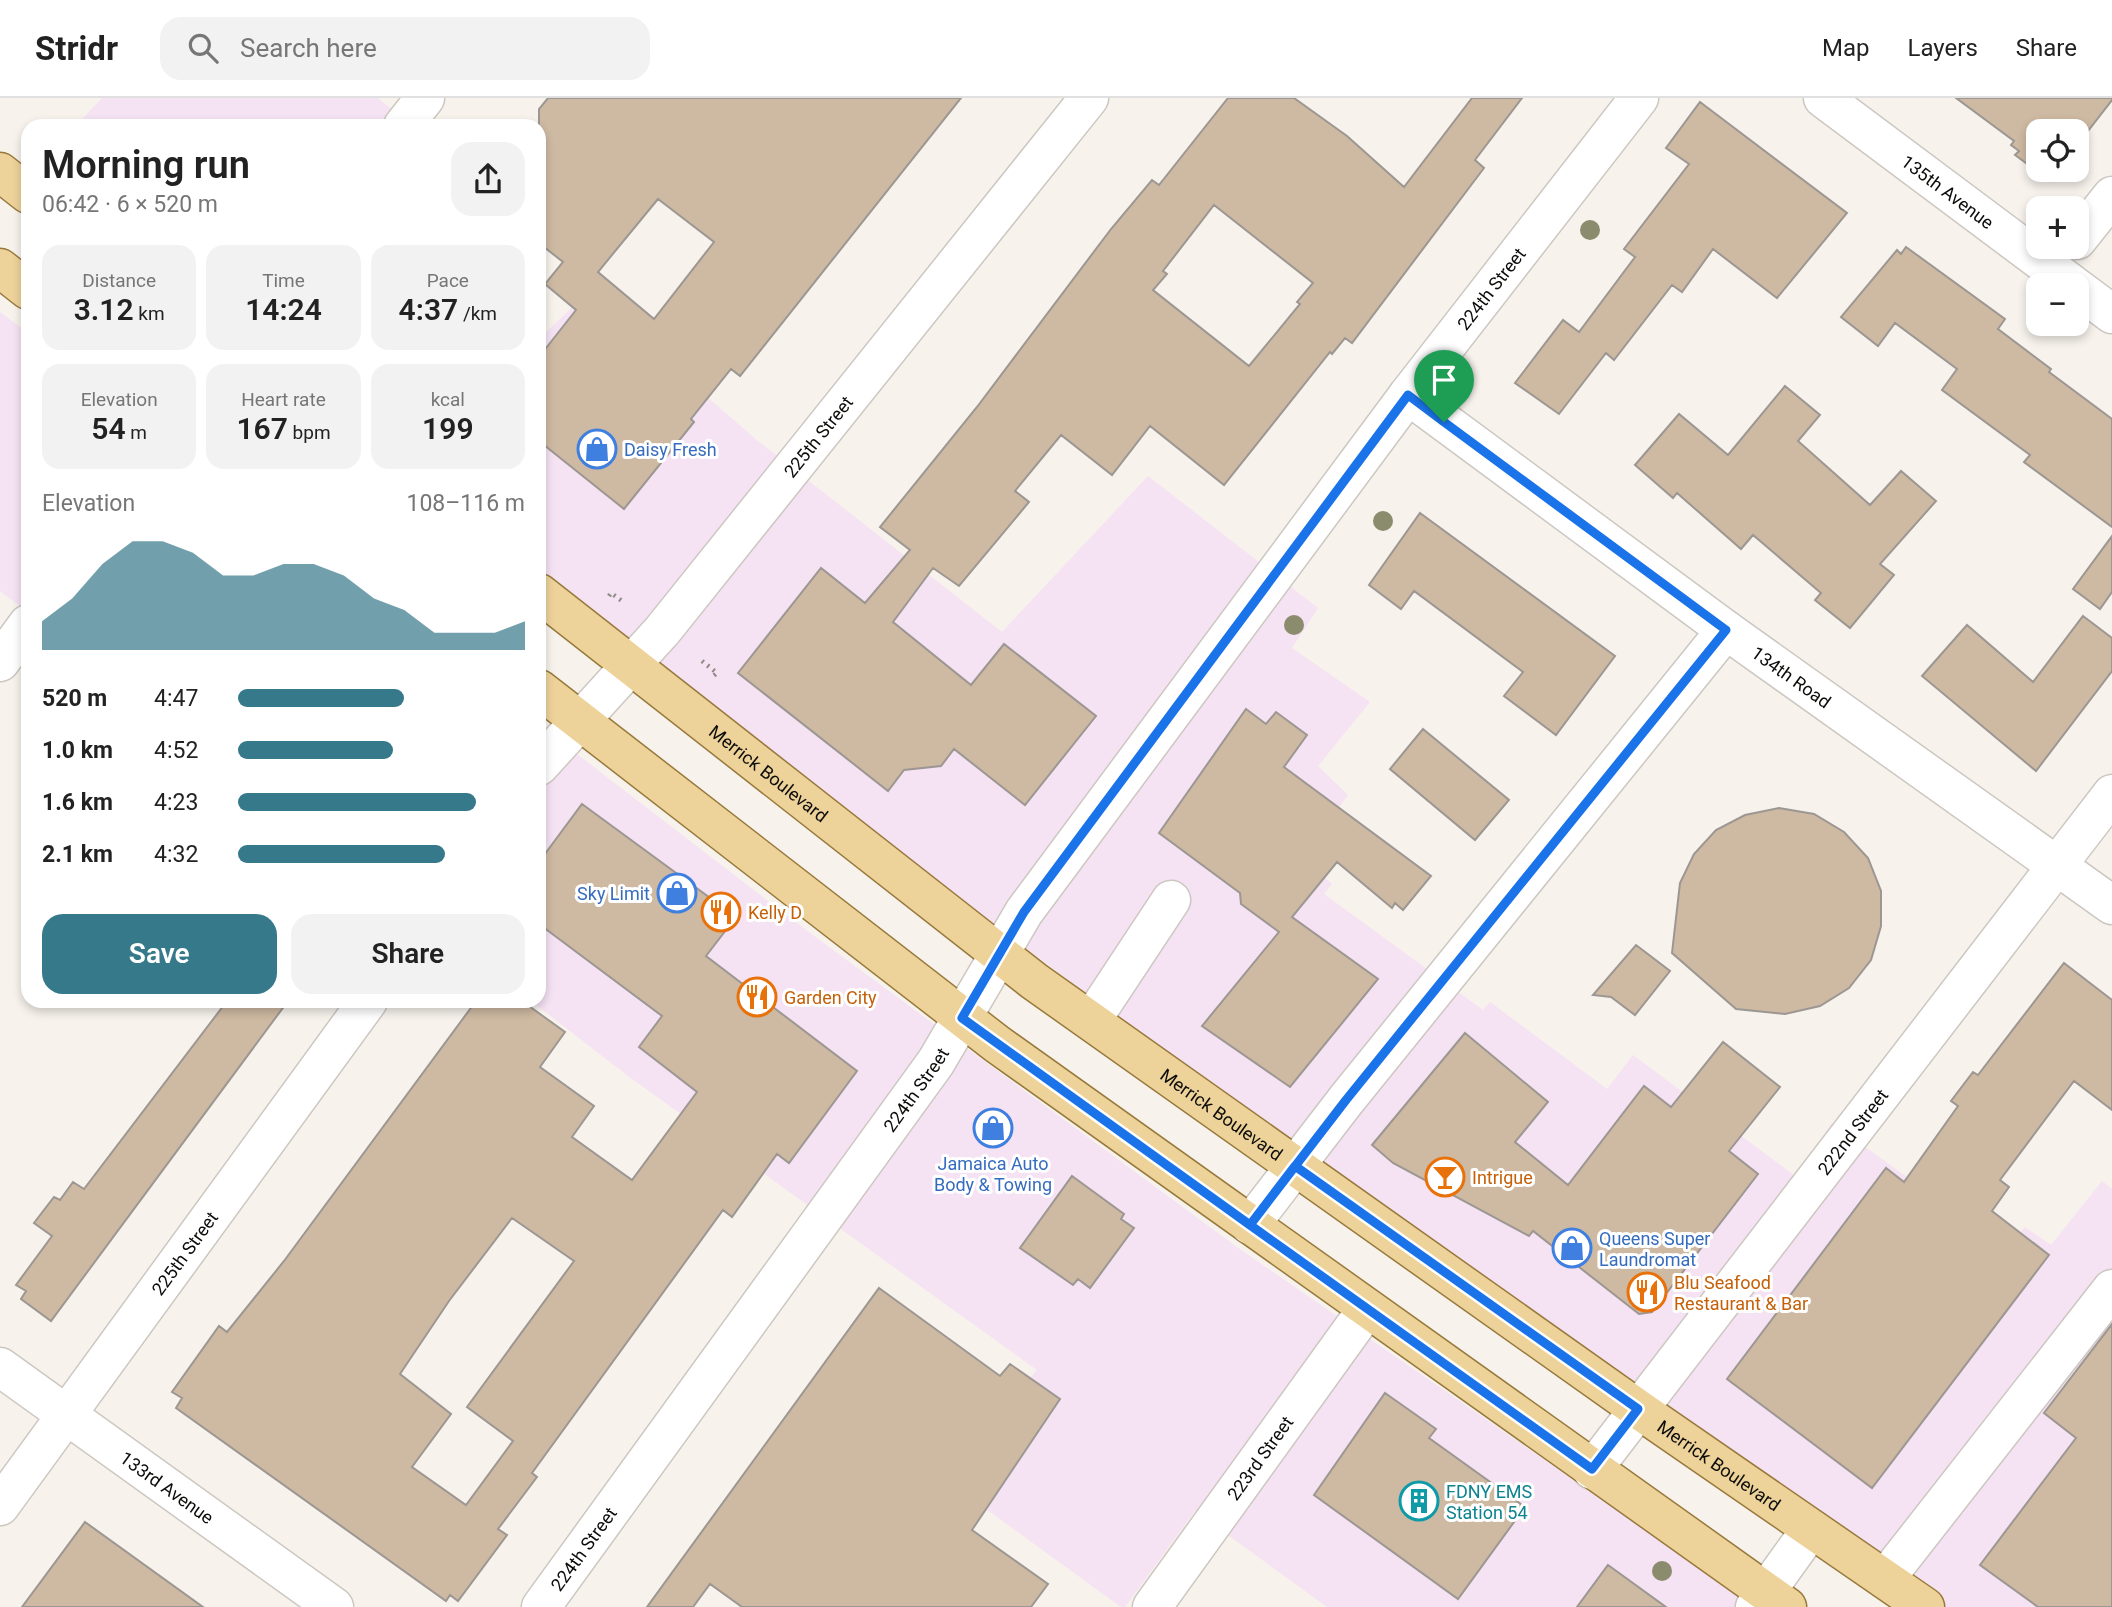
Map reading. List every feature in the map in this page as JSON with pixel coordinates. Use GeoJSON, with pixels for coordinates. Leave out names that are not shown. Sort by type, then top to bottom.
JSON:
{"type":"FeatureCollection","features":[{"type":"Feature","properties":{"kind":"main road"},"geometry":{"type":"LineString","coordinates":[[0,172],[21,188]]}},
{"type":"Feature","properties":{"kind":"main road"},"geometry":{"type":"LineString","coordinates":[[0,268],[21,284]]}},
{"type":"Feature","properties":{"kind":"main road","name":"Merrick Boulevard"},"geometry":{"type":"LineString","coordinates":[[546,598],[1091,1021],[1638,1409],[1925,1607]]}},
{"type":"Feature","properties":{"kind":"main road"},"geometry":{"type":"LineString","coordinates":[[546,694],[962,1018],[1592,1469],[1769,1602]]}},
{"type":"Feature","properties":{"kind":"street"},"geometry":{"type":"LineString","coordinates":[[408,119],[425,98]]}},
{"type":"Feature","properties":{"kind":"street","name":"225th Street"},"geometry":{"type":"LineString","coordinates":[[546,758],[662,631],[1089,98]]}},
{"type":"Feature","properties":{"kind":"street","name":"224th Street"},"geometry":{"type":"LineString","coordinates":[[541,1607],[936,1062],[1024,912],[1408,395],[1639,98]]}},
{"type":"Feature","properties":{"kind":"street","name":"135th Avenue"},"geometry":{"type":"LineString","coordinates":[[1824,98],[2069,273]]}},
{"type":"Feature","properties":{"kind":"street"},"geometry":{"type":"LineString","coordinates":[[2089,225],[2112,196]]}},
{"type":"Feature","properties":{"kind":"street","name":"135th Avenue"},"geometry":{"type":"LineString","coordinates":[[2089,292],[2112,314]]}},
{"type":"Feature","properties":{"kind":"street","name":"134th Road"},"geometry":{"type":"LineString","coordinates":[[1408,395],[1726,630],[2112,905]]}},
{"type":"Feature","properties":{"kind":"street"},"geometry":{"type":"LineString","coordinates":[[1250,1225],[1726,630]]}},
{"type":"Feature","properties":{"kind":"street"},"geometry":{"type":"LineString","coordinates":[[0,662],[21,634]]}},
{"type":"Feature","properties":{"kind":"street","name":"222nd Street"},"geometry":{"type":"LineString","coordinates":[[1592,1469],[2112,794]]}},
{"type":"Feature","properties":{"kind":"street"},"geometry":{"type":"LineString","coordinates":[[1091,1021],[1171,900]]}},
{"type":"Feature","properties":{"kind":"street","name":"225th Street"},"geometry":{"type":"LineString","coordinates":[[0,1506],[363,1008]]}},
{"type":"Feature","properties":{"kind":"street"},"geometry":{"type":"LineString","coordinates":[[1885,1579],[2112,1289]]}},
{"type":"Feature","properties":{"kind":"street","name":"223rd Street"},"geometry":{"type":"LineString","coordinates":[[1152,1607],[1367,1309]]}},
{"type":"Feature","properties":{"kind":"street","name":"133rd Avenue"},"geometry":{"type":"LineString","coordinates":[[0,1367],[334,1607]]}},
{"type":"Feature","properties":{"kind":"street"},"geometry":{"type":"LineString","coordinates":[[1769,1602],[1811,1529]]}},
{"type":"Feature","properties":{"kind":"path"},"geometry":{"type":"LineString","coordinates":[[611,593],[622,601]]}},
{"type":"Feature","properties":{"kind":"path"},"geometry":{"type":"LineString","coordinates":[[702,661],[717,673]]}},
{"type":"Feature","properties":{"kind":"shaded area"},"geometry":{"type":"Polygon","coordinates":[[[102,98],[378,98],[404,119],[82,119],[102,98]]]}},
{"type":"Feature","properties":{"kind":"shaded area"},"geometry":{"type":"Polygon","coordinates":[[[587,293],[759,442],[1002,632],[1148,476],[1318,608],[1292,648],[1370,702],[1318,766],[1348,795],[1301,858],[1332,884],[1324,894],[1483,1010],[1490,1002],[1607,1089],[1633,1055],[1795,1176],[1832,1123],[2007,1249],[2025,1227],[2051,1245],[2102,1181],[2112,1189],[2112,1607],[1947,1607],[1389,1221],[777,761],[546,582],[546,332],[587,293]]]}},
{"type":"Feature","properties":{"kind":"shaded area"},"geometry":{"type":"Polygon","coordinates":[[[0,312],[21,328],[21,607],[0,591],[0,312]]]}},
{"type":"Feature","properties":{"kind":"shaded area"},"geometry":{"type":"Polygon","coordinates":[[[546,730],[810,933],[1237,1247],[1757,1607],[1327,1607],[1195,1511],[1125,1607],[1121,1607],[942,1477],[1037,1370],[628,1076],[540,1008],[546,1008],[546,730]]]}},
{"type":"Feature","properties":{"kind":"building"},"geometry":{"type":"Polygon","coordinates":[[[548,98],[961,98],[740,376],[731,369],[691,419],[694,422],[624,509],[546,447],[546,348],[576,310],[546,285],[563,262],[546,249],[546,119],[539,119],[539,109],[548,98]],[[658,199],[598,272],[654,319],[714,242],[658,199]]]}},
{"type":"Feature","properties":{"kind":"building"},"geometry":{"type":"Polygon","coordinates":[[[1228,98],[1294,98],[1347,136],[1404,187],[1472,98],[1522,98],[1475,160],[1484,168],[1352,343],[1345,338],[1332,354],[1330,352],[1224,485],[1150,426],[1112,475],[1061,435],[1015,491],[1029,502],[959,586],[933,568],[893,622],[971,685],[1004,644],[1096,716],[1025,805],[954,749],[941,766],[904,770],[888,791],[738,673],[821,568],[865,603],[910,550],[880,527],[977,407],[1111,229],[1152,180],[1159,185],[1228,98]],[[1214,205],[1163,271],[1167,274],[1153,290],[1249,366],[1300,304],[1297,302],[1313,283],[1214,205]]]}},
{"type":"Feature","properties":{"kind":"building"},"geometry":{"type":"Polygon","coordinates":[[[1956,98],[2112,98],[2089,130],[2089,119],[2026,119],[2026,163],[2015,155],[2019,151],[2011,145],[2014,141],[1956,98]]]}},
{"type":"Feature","properties":{"kind":"building"},"geometry":{"type":"Polygon","coordinates":[[[1700,102],[1847,213],[1777,298],[1713,249],[1682,292],[1672,285],[1614,360],[1606,353],[1559,414],[1515,383],[1563,320],[1579,332],[1635,257],[1624,249],[1689,164],[1666,148],[1700,102]]]}},
{"type":"Feature","properties":{"kind":"building"},"geometry":{"type":"Polygon","coordinates":[[[1906,247],[2005,319],[1998,329],[2051,369],[2049,372],[2112,419],[2112,527],[2024,462],[2030,455],[1942,390],[1957,369],[1895,323],[1878,346],[1841,317],[1897,250],[1901,254],[1906,247]]]}},
{"type":"Feature","properties":{"kind":"building"},"geometry":{"type":"Polygon","coordinates":[[[1785,386],[1820,415],[1798,441],[1870,505],[1901,471],[1936,501],[1880,564],[1894,575],[1850,628],[1815,600],[1821,593],[1753,535],[1741,549],[1677,493],[1673,498],[1635,465],[1679,414],[1728,455],[1785,386]]]}},
{"type":"Feature","properties":{"kind":"building"},"geometry":{"type":"Polygon","coordinates":[[[1420,513],[1615,656],[1556,735],[1504,696],[1523,672],[1414,591],[1401,609],[1369,585],[1420,513]]]}},
{"type":"Feature","properties":{"kind":"building"},"geometry":{"type":"Polygon","coordinates":[[[2112,536],[2112,592],[2100,609],[2073,589],[2112,536]]]}},
{"type":"Feature","properties":{"kind":"building"},"geometry":{"type":"Polygon","coordinates":[[[2083,616],[2112,638],[2112,671],[2036,771],[1922,676],[1967,625],[2033,682],[2083,616]]]}},
{"type":"Feature","properties":{"kind":"building"},"geometry":{"type":"Polygon","coordinates":[[[1246,709],[1266,724],[1276,712],[1307,735],[1284,767],[1431,876],[1403,910],[1395,903],[1392,908],[1337,862],[1292,917],[1378,979],[1290,1087],[1202,1026],[1279,932],[1241,904],[1240,893],[1159,833],[1246,709]]]}},
{"type":"Feature","properties":{"kind":"building"},"geometry":{"type":"Polygon","coordinates":[[[1423,729],[1509,800],[1475,840],[1390,769],[1423,729]]]}},
{"type":"Feature","properties":{"kind":"building"},"geometry":{"type":"Polygon","coordinates":[[[582,804],[736,917],[706,956],[857,1071],[789,1163],[777,1154],[732,1217],[723,1210],[532,1473],[537,1477],[498,1529],[507,1535],[458,1601],[450,1595],[446,1601],[176,1408],[182,1398],[172,1392],[219,1326],[227,1332],[284,1261],[471,1008],[532,1008],[565,1032],[540,1067],[594,1106],[572,1137],[632,1180],[697,1092],[639,1047],[662,1016],[546,929],[546,853],[582,804]],[[512,1218],[449,1301],[400,1374],[451,1414],[412,1467],[466,1505],[513,1441],[467,1407],[574,1261],[512,1218]]]}},
{"type":"Feature","properties":{"kind":"building"},"geometry":{"type":"Polygon","coordinates":[[[1779,808],[1814,814],[1844,832],[1868,858],[1881,891],[1881,926],[1871,960],[1849,988],[1820,1006],[1785,1014],[1736,1009],[1672,953],[1680,883],[1694,854],[1716,830],[1745,815],[1779,808]]]}},
{"type":"Feature","properties":{"kind":"building"},"geometry":{"type":"Polygon","coordinates":[[[1636,945],[1670,971],[1635,1015],[1611,997],[1593,995],[1636,945]]]}},
{"type":"Feature","properties":{"kind":"building"},"geometry":{"type":"Polygon","coordinates":[[[2064,963],[2112,1000],[2112,1110],[2074,1081],[2000,1180],[2009,1187],[1992,1211],[2049,1255],[1872,1488],[1727,1379],[1886,1168],[1904,1182],[1958,1106],[1951,1101],[1973,1072],[1978,1075],[2064,963]]]}},
{"type":"Feature","properties":{"kind":"building"},"geometry":{"type":"Polygon","coordinates":[[[222,1008],[283,1008],[51,1321],[21,1299],[26,1291],[16,1285],[52,1236],[34,1223],[54,1197],[60,1200],[73,1182],[84,1189],[222,1008]]]}},
{"type":"Feature","properties":{"kind":"building"},"geometry":{"type":"Polygon","coordinates":[[[1465,1033],[1548,1102],[1515,1142],[1568,1185],[1644,1086],[1671,1107],[1723,1042],[1780,1087],[1729,1151],[1758,1174],[1652,1312],[1639,1314],[1533,1231],[1529,1236],[1393,1163],[1372,1145],[1465,1033]]]}},
{"type":"Feature","properties":{"kind":"building"},"geometry":{"type":"Polygon","coordinates":[[[1072,1176],[1124,1214],[1121,1219],[1134,1228],[1090,1288],[1078,1279],[1073,1285],[1020,1248],[1072,1176]]]}},
{"type":"Feature","properties":{"kind":"building"},"geometry":{"type":"Polygon","coordinates":[[[879,1288],[1000,1376],[1010,1364],[1060,1399],[972,1530],[1048,1584],[1031,1607],[742,1607],[710,1584],[693,1607],[647,1607],[879,1288]]]}},
{"type":"Feature","properties":{"kind":"building"},"geometry":{"type":"Polygon","coordinates":[[[2112,1324],[2112,1607],[2038,1607],[1980,1565],[2076,1438],[2044,1413],[2112,1324]]]}},
{"type":"Feature","properties":{"kind":"building","name":"FDNY EMS Station 54"},"geometry":{"type":"Polygon","coordinates":[[[1385,1393],[1436,1429],[1429,1438],[1525,1507],[1458,1599],[1314,1495],[1385,1393]]]}},
{"type":"Feature","properties":{"kind":"building"},"geometry":{"type":"Polygon","coordinates":[[[85,1522],[203,1607],[22,1607],[85,1522]]]}},
{"type":"Feature","properties":{"kind":"building"},"geometry":{"type":"Polygon","coordinates":[[[1608,1565],[1666,1607],[1577,1607],[1608,1565]]]}},
{"type":"Feature","properties":{"kind":"place","name":"Daisy Fresh"},"geometry":{"type":"Point","coordinates":[597,449]}},
{"type":"Feature","properties":{"kind":"place","name":"Sky Limit"},"geometry":{"type":"Point","coordinates":[677,893]}},
{"type":"Feature","properties":{"kind":"place","name":"Kelly D"},"geometry":{"type":"Point","coordinates":[721,912]}},
{"type":"Feature","properties":{"kind":"place","name":"Garden City"},"geometry":{"type":"Point","coordinates":[757,997]}},
{"type":"Feature","properties":{"kind":"place","name":"Jamaica Auto Body & Towing"},"geometry":{"type":"Point","coordinates":[993,1128]}},
{"type":"Feature","properties":{"kind":"place","name":"Intrigue"},"geometry":{"type":"Point","coordinates":[1445,1177]}},
{"type":"Feature","properties":{"kind":"place","name":"Queens Super Laundromat"},"geometry":{"type":"Point","coordinates":[1572,1248]}},
{"type":"Feature","properties":{"kind":"place","name":"Blu Seafood Restaurant & Bar"},"geometry":{"type":"Point","coordinates":[1647,1292]}},
{"type":"Feature","properties":{"kind":"place","name":"FDNY EMS Station 54"},"geometry":{"type":"Point","coordinates":[1419,1501]}},
{"type":"Feature","properties":{"kind":"route"},"geometry":{"type":"LineString","coordinates":[[1444,422],[1408,395],[1024,912],[962,1018],[1250,1225],[1295,1166],[1638,1409],[1592,1469],[1250,1225],[1346,1100],[1726,630],[1444,422]]}}]}
